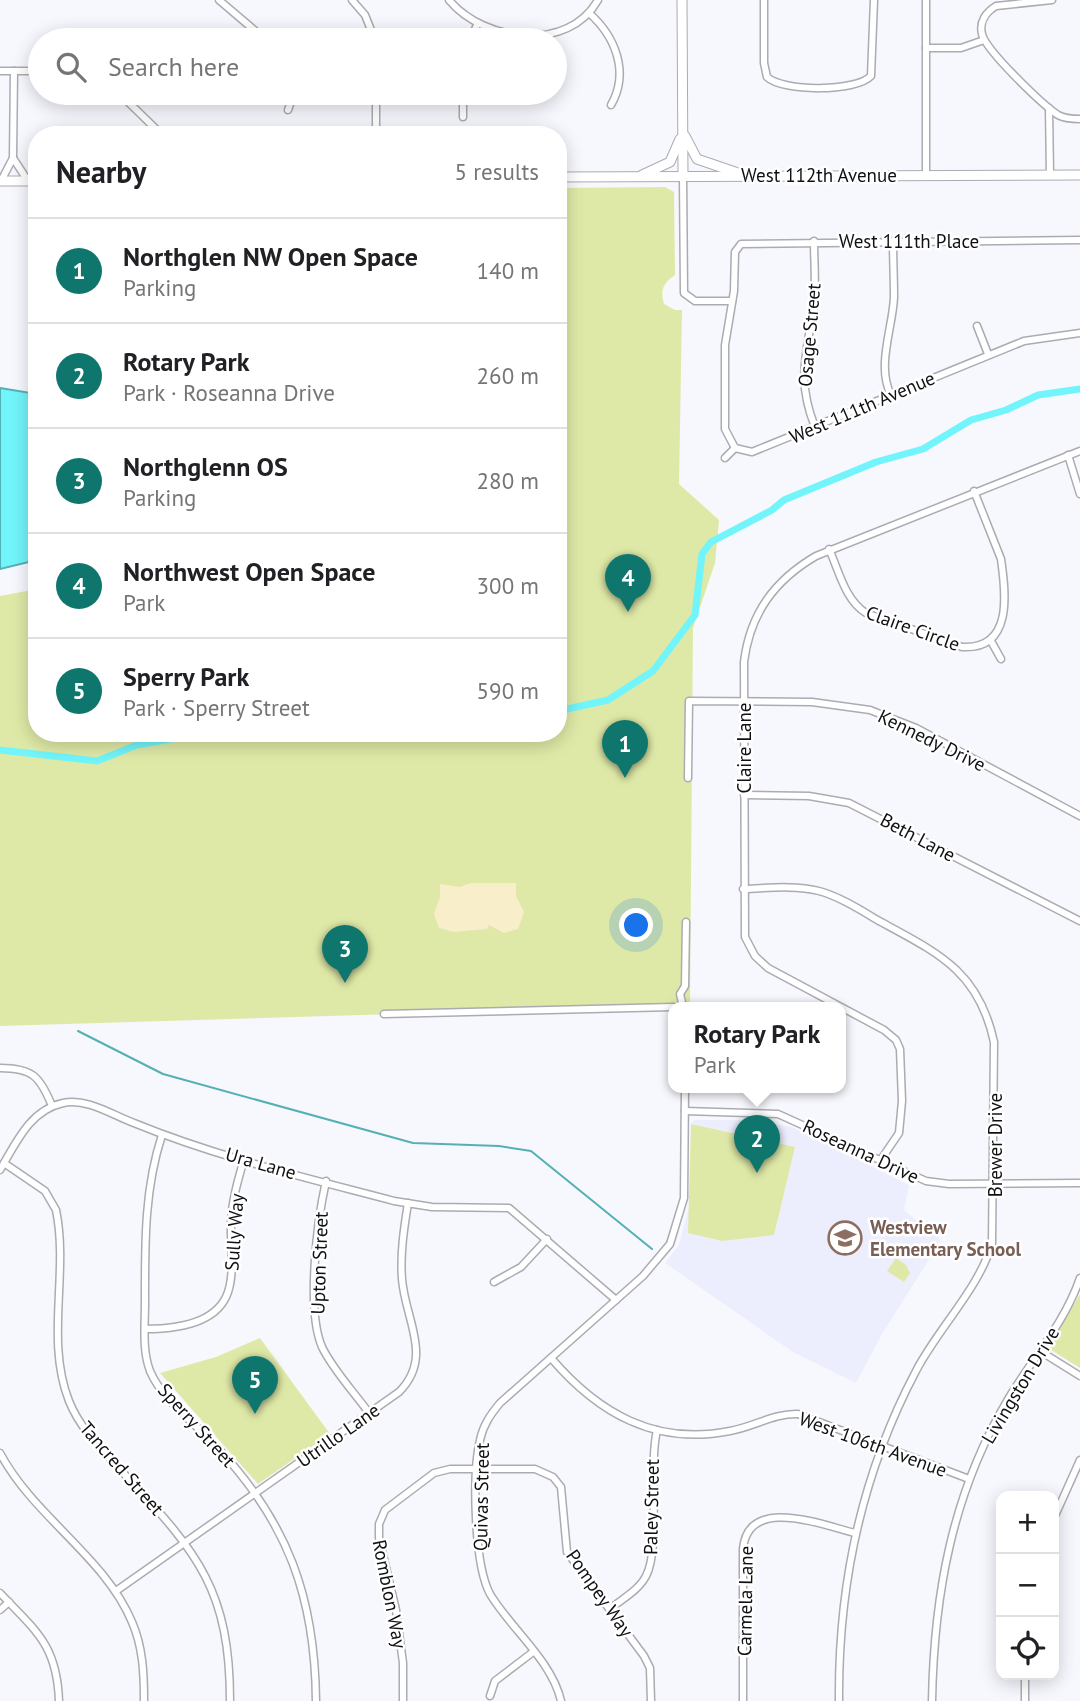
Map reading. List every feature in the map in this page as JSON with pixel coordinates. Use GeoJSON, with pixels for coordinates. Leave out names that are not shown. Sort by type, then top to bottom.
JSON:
{"type":"FeatureCollection","features":[{"type":"Feature","properties":{"kind":"main road"},"geometry":{"type":"LineString","coordinates":[[682,0],[683,176]]}},
{"type":"Feature","properties":{"kind":"main road"},"geometry":{"type":"LineString","coordinates":[[682,131],[697,159],[747,175]]}},
{"type":"Feature","properties":{"kind":"main road"},"geometry":{"type":"LineString","coordinates":[[639,177],[670,162],[682,131]]}},
{"type":"Feature","properties":{"kind":"main road","name":"West 112th Avenue"},"geometry":{"type":"LineString","coordinates":[[567,177],[1080,175]]}},
{"type":"Feature","properties":{"kind":"main road"},"geometry":{"type":"LineString","coordinates":[[1,181],[28,181]]}},
{"type":"Feature","properties":{"kind":"street"},"geometry":{"type":"LineString","coordinates":[[219,0],[251,28]]}},
{"type":"Feature","properties":{"kind":"street"},"geometry":{"type":"LineString","coordinates":[[352,0],[365,15],[370,28]]}},
{"type":"Feature","properties":{"kind":"street"},"geometry":{"type":"LineString","coordinates":[[449,0],[477,25],[487,28]]}},
{"type":"Feature","properties":{"kind":"street"},"geometry":{"type":"LineString","coordinates":[[567,29],[589,13],[598,0]]}},
{"type":"Feature","properties":{"kind":"street"},"geometry":{"type":"LineString","coordinates":[[764,0],[764,62],[767,78],[778,85],[828,87],[858,85],[871,76],[874,0]]}},
{"type":"Feature","properties":{"kind":"street"},"geometry":{"type":"LineString","coordinates":[[926,0],[926,176]]}},
{"type":"Feature","properties":{"kind":"street"},"geometry":{"type":"LineString","coordinates":[[1052,0],[1003,4],[991,9],[982,23],[984,40],[1049,108],[1062,117],[1080,119]]}},
{"type":"Feature","properties":{"kind":"street"},"geometry":{"type":"LineString","coordinates":[[589,13],[607,31],[618,55],[617,92],[611,105]]}},
{"type":"Feature","properties":{"kind":"street"},"geometry":{"type":"LineString","coordinates":[[926,48],[961,48],[984,40]]}},
{"type":"Feature","properties":{"kind":"street"},"geometry":{"type":"LineString","coordinates":[[0,71],[28,71]]}},
{"type":"Feature","properties":{"kind":"street"},"geometry":{"type":"LineString","coordinates":[[1,181],[13,158],[14,71]]}},
{"type":"Feature","properties":{"kind":"street"},"geometry":{"type":"LineString","coordinates":[[132,105],[153,126]]}},
{"type":"Feature","properties":{"kind":"street"},"geometry":{"type":"LineString","coordinates":[[288,110],[290,105]]}},
{"type":"Feature","properties":{"kind":"street"},"geometry":{"type":"LineString","coordinates":[[376,105],[376,126]]}},
{"type":"Feature","properties":{"kind":"street"},"geometry":{"type":"LineString","coordinates":[[463,105],[463,117]]}},
{"type":"Feature","properties":{"kind":"street"},"geometry":{"type":"LineString","coordinates":[[1049,108],[1050,175]]}},
{"type":"Feature","properties":{"kind":"street"},"geometry":{"type":"LineString","coordinates":[[13,158],[28,176]]}},
{"type":"Feature","properties":{"kind":"street"},"geometry":{"type":"LineString","coordinates":[[683,176],[684,293],[695,301],[732,301],[725,345],[725,429],[735,447],[725,458]]}},
{"type":"Feature","properties":{"kind":"street","name":"West 111th Place"},"geometry":{"type":"LineString","coordinates":[[732,301],[734,258],[738,246],[747,242],[1080,240]]}},
{"type":"Feature","properties":{"kind":"street","name":"Osage Street"},"geometry":{"type":"LineString","coordinates":[[814,241],[814,300],[803,384],[806,404],[815,427]]}},
{"type":"Feature","properties":{"kind":"street"},"geometry":{"type":"LineString","coordinates":[[891,395],[885,379],[894,298],[893,241]]}},
{"type":"Feature","properties":{"kind":"street"},"geometry":{"type":"LineString","coordinates":[[977,326],[988,354]]}},
{"type":"Feature","properties":{"kind":"street","name":"West 111th Avenue"},"geometry":{"type":"LineString","coordinates":[[735,447],[752,452],[988,354],[1030,339],[1080,333]]}},
{"type":"Feature","properties":{"kind":"street","name":"Claire Lane"},"geometry":{"type":"LineString","coordinates":[[834,1002],[758,960],[745,937],[745,650],[763,603],[786,575],[830,549],[1080,451]]}},
{"type":"Feature","properties":{"kind":"street"},"geometry":{"type":"LineString","coordinates":[[1068,455],[1080,494]]}},
{"type":"Feature","properties":{"kind":"street"},"geometry":{"type":"LineString","coordinates":[[974,491],[1003,571],[1004,621],[991,641],[1001,659]]}},
{"type":"Feature","properties":{"kind":"street","name":"Claire Circle"},"geometry":{"type":"LineString","coordinates":[[830,549],[849,595],[856,607],[866,613],[962,647],[972,648],[991,641]]}},
{"type":"Feature","properties":{"kind":"street","name":"Kennedy Drive"},"geometry":{"type":"LineString","coordinates":[[688,778],[689,701],[838,704],[880,713],[916,728],[1080,816]]}},
{"type":"Feature","properties":{"kind":"street","name":"Beth Lane"},"geometry":{"type":"LineString","coordinates":[[744,795],[810,796],[849,803],[1080,921]]}},
{"type":"Feature","properties":{"kind":"street","name":"Brewer Drive"},"geometry":{"type":"LineString","coordinates":[[743,889],[806,889],[822,892],[928,948],[962,973],[983,1004],[994,1042],[994,1236],[987,1257],[916,1370],[881,1446],[855,1533],[842,1603],[839,1701]]}},
{"type":"Feature","properties":{"kind":"street"},"geometry":{"type":"LineString","coordinates":[[682,1002],[680,994],[684,986],[686,922]]}},
{"type":"Feature","properties":{"kind":"street"},"geometry":{"type":"LineString","coordinates":[[384,1014],[668,1007]]}},
{"type":"Feature","properties":{"kind":"street","name":"Claire Lane"},"geometry":{"type":"LineString","coordinates":[[846,1009],[884,1030],[896,1040],[901,1054],[901,1120],[896,1139],[880,1161]]}},
{"type":"Feature","properties":{"kind":"street"},"geometry":{"type":"LineString","coordinates":[[0,1068],[21,1069],[33,1074],[42,1085],[52,1106],[33,1119],[0,1170]]}},
{"type":"Feature","properties":{"kind":"street","name":"Quivas Street"},"geometry":{"type":"LineString","coordinates":[[561,1701],[555,1683],[503,1614],[489,1590],[481,1568],[478,1469],[480,1440],[490,1416],[665,1252],[680,1220],[684,1198],[685,1093]]}},
{"type":"Feature","properties":{"kind":"street","name":"Ura Lane"},"geometry":{"type":"LineString","coordinates":[[52,1106],[68,1102],[89,1104],[162,1135],[408,1203],[509,1208],[616,1300]]}},
{"type":"Feature","properties":{"kind":"street","name":"Roseanna Drive"},"geometry":{"type":"LineString","coordinates":[[685,1111],[778,1114],[926,1181],[995,1184],[1080,1183]]}},
{"type":"Feature","properties":{"kind":"street","name":"Sperry Street"},"geometry":{"type":"LineString","coordinates":[[162,1135],[146,1208],[146,1357],[153,1377],[256,1493],[274,1521],[302,1587],[313,1636],[316,1701]]}},
{"type":"Feature","properties":{"kind":"street","name":"Sully Way"},"geometry":{"type":"LineString","coordinates":[[145,1329],[187,1327],[212,1311],[226,1297],[230,1283],[233,1207],[244,1159]]}},
{"type":"Feature","properties":{"kind":"street","name":"Tancred Street"},"geometry":{"type":"LineString","coordinates":[[4,1163],[45,1191],[56,1210],[59,1356],[64,1384],[74,1412],[90,1437],[187,1543],[206,1576],[222,1619],[228,1648],[230,1701]]}},
{"type":"Feature","properties":{"kind":"street","name":"Upton Street"},"geometry":{"type":"LineString","coordinates":[[326,1181],[317,1226],[316,1327],[327,1355],[369,1413]]}},
{"type":"Feature","properties":{"kind":"street","name":"Utrillo Lane"},"geometry":{"type":"LineString","coordinates":[[116,1591],[405,1386],[417,1359],[416,1338],[402,1280],[408,1203]]}},
{"type":"Feature","properties":{"kind":"street"},"geometry":{"type":"LineString","coordinates":[[494,1282],[521,1267],[547,1239]]}},
{"type":"Feature","properties":{"kind":"street","name":"Livingston Drive"},"geometry":{"type":"LineString","coordinates":[[932,1701],[939,1593],[951,1535],[970,1479],[999,1415],[1067,1307],[1080,1278]]}},
{"type":"Feature","properties":{"kind":"street"},"geometry":{"type":"LineString","coordinates":[[1040,1351],[1080,1376]]}},
{"type":"Feature","properties":{"kind":"street","name":"West 106th Avenue"},"geometry":{"type":"LineString","coordinates":[[551,1358],[595,1402],[620,1417],[657,1430],[684,1434],[724,1433],[779,1416],[798,1414],[970,1479]]}},
{"type":"Feature","properties":{"kind":"street","name":"Paley Street"},"geometry":{"type":"LineString","coordinates":[[610,1609],[645,1579],[651,1564],[651,1458],[657,1430]]}},
{"type":"Feature","properties":{"kind":"street"},"geometry":{"type":"LineString","coordinates":[[0,1453],[17,1482],[42,1512],[116,1591],[133,1624],[141,1649],[144,1701]]}},
{"type":"Feature","properties":{"kind":"street"},"geometry":{"type":"LineString","coordinates":[[1059,1506],[1080,1460]]}},
{"type":"Feature","properties":{"kind":"street","name":"Romblon Way"},"geometry":{"type":"LineString","coordinates":[[403,1701],[401,1646],[379,1538],[380,1520],[394,1501],[434,1473],[450,1469],[478,1469]]}},
{"type":"Feature","properties":{"kind":"street","name":"Pompey Way"},"geometry":{"type":"LineString","coordinates":[[478,1469],[540,1470],[557,1482],[564,1495],[567,1552],[648,1662],[651,1701]]}},
{"type":"Feature","properties":{"kind":"street","name":"Carmela Lane"},"geometry":{"type":"LineString","coordinates":[[743,1701],[743,1549],[747,1535],[756,1524],[775,1516],[855,1533]]}},
{"type":"Feature","properties":{"kind":"street"},"geometry":{"type":"LineString","coordinates":[[0,1593],[40,1636],[53,1656],[59,1701]]}},
{"type":"Feature","properties":{"kind":"street"},"geometry":{"type":"LineString","coordinates":[[0,1610],[9,1602]]}},
{"type":"Feature","properties":{"kind":"street"},"geometry":{"type":"LineString","coordinates":[[490,1696],[495,1681],[533,1652]]}},
{"type":"Feature","properties":{"kind":"street"},"geometry":{"type":"LineString","coordinates":[[1025,1680],[1025,1701]]}},
{"type":"Feature","properties":{"kind":"shaded area"},"geometry":{"type":"Polygon","coordinates":[[[694,1120],[750,1120],[792,1127],[909,1185],[904,1210],[928,1230],[937,1230],[940,1242],[882,1334],[856,1383],[793,1352],[665,1263],[679,1245],[691,1200],[691,1124],[694,1120]]]}},
{"type":"Feature","properties":{"kind":"green space"},"geometry":{"type":"Polygon","coordinates":[[[665,187],[674,192],[675,275],[664,287],[663,299],[664,304],[675,310],[682,310],[679,484],[719,520],[715,563],[693,628],[690,1002],[668,1002],[668,1006],[0,1026],[0,596],[28,591],[28,742],[567,742],[567,188],[665,187]]]}},
{"type":"Feature","properties":{"kind":"green space"},"geometry":{"type":"Polygon","coordinates":[[[691,1124],[795,1147],[774,1235],[722,1241],[688,1233],[691,1124]]]}},
{"type":"Feature","properties":{"kind":"green space"},"geometry":{"type":"Polygon","coordinates":[[[896,1258],[906,1265],[910,1273],[904,1282],[887,1271],[896,1258]]]}},
{"type":"Feature","properties":{"kind":"green space"},"geometry":{"type":"Polygon","coordinates":[[[1080,1294],[1080,1368],[1048,1348],[1080,1294]]]}},
{"type":"Feature","properties":{"kind":"green space"},"geometry":{"type":"Polygon","coordinates":[[[260,1338],[330,1434],[258,1484],[160,1373],[216,1357],[260,1338]]]}},
{"type":"Feature","properties":{"kind":"sand"},"geometry":{"type":"Polygon","coordinates":[[[471,883],[516,883],[516,896],[524,912],[518,929],[504,933],[489,925],[487,929],[454,932],[439,928],[434,914],[440,897],[440,884],[460,887],[471,883]]]}},
{"type":"Feature","properties":{"kind":"water"},"geometry":{"type":"Polygon","coordinates":[[[0,388],[28,393],[28,562],[0,569],[0,388]]]}},
{"type":"Feature","properties":{"kind":"waterway"},"geometry":{"type":"LineString","coordinates":[[567,709],[608,700],[653,671],[695,615],[702,554],[711,542],[772,510],[784,500],[876,462],[923,449],[971,420],[1006,410],[1038,395],[1080,389]]}},
{"type":"Feature","properties":{"kind":"waterway"},"geometry":{"type":"LineString","coordinates":[[0,750],[97,761],[137,745],[154,742]]}},
{"type":"Feature","properties":{"kind":"waterway"},"geometry":{"type":"LineString","coordinates":[[78,1031],[163,1074],[413,1143],[499,1146],[531,1151],[652,1249]]}},
{"type":"Feature","properties":{"kind":"place","name":"Northwest Open Space"},"geometry":{"type":"Point","coordinates":[628,612]}},
{"type":"Feature","properties":{"kind":"place","name":"Northglen NW Open Space"},"geometry":{"type":"Point","coordinates":[625,778]}},
{"type":"Feature","properties":{"kind":"place","name":"Northglenn OS"},"geometry":{"type":"Point","coordinates":[345,983]}},
{"type":"Feature","properties":{"kind":"place","name":"Rotary Park"},"geometry":{"type":"Point","coordinates":[757,1173]}},
{"type":"Feature","properties":{"kind":"place","name":"Westview Elementary School"},"geometry":{"type":"Point","coordinates":[845,1238]}},
{"type":"Feature","properties":{"kind":"place","name":"Sperry Park"},"geometry":{"type":"Point","coordinates":[255,1414]}}]}
